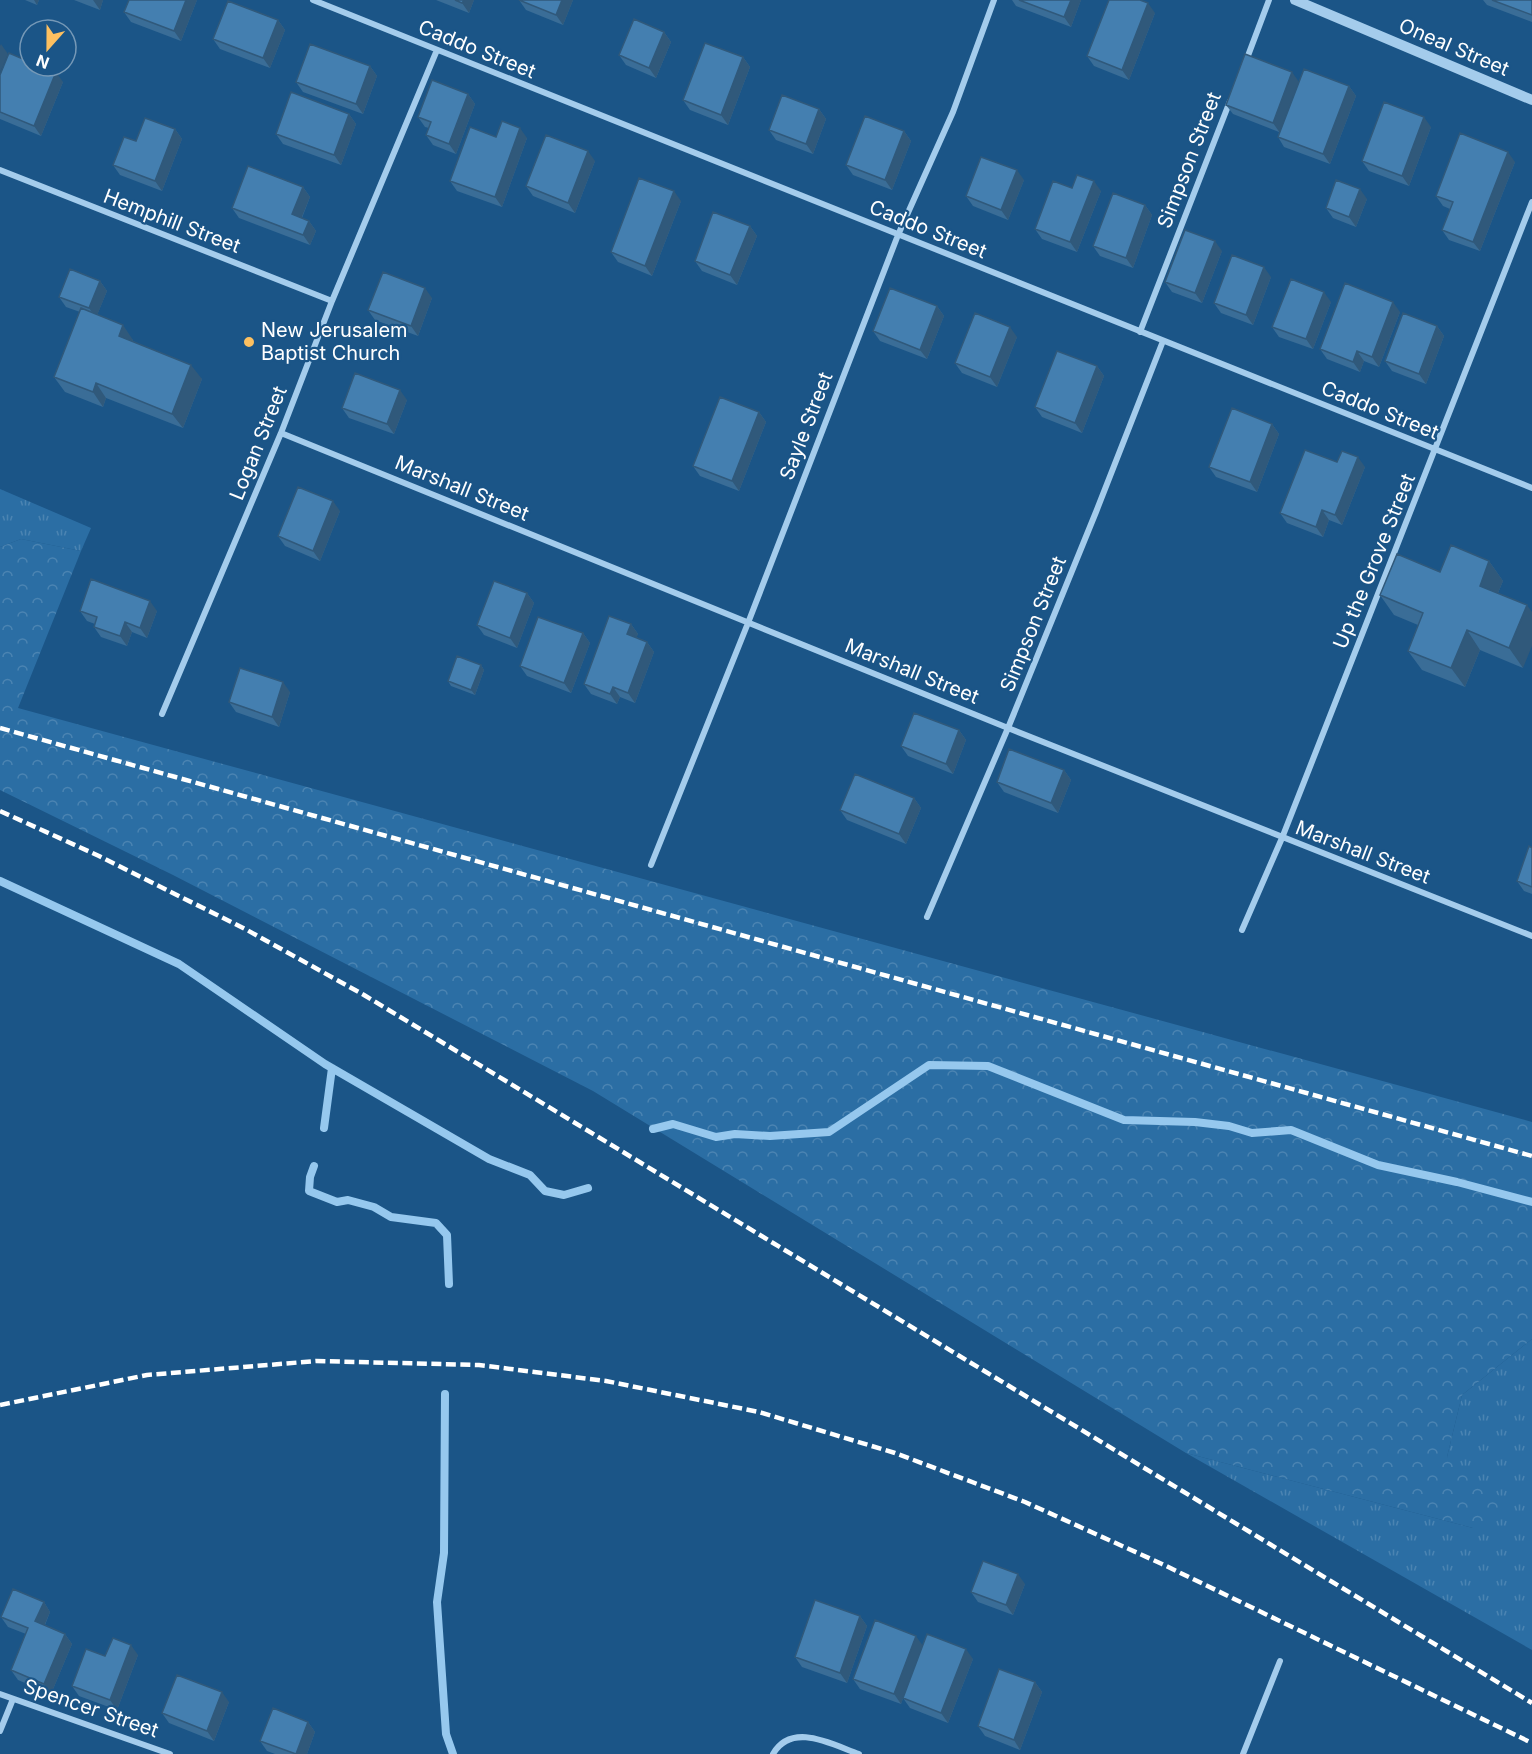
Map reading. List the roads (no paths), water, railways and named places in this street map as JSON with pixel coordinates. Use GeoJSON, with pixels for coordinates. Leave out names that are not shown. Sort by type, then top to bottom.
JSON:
{"type":"FeatureCollection","features":[{"type":"Feature","properties":{"kind":"street","name":"Caddo Street"},"geometry":{"type":"LineString","coordinates":[[313,0],[1532,488]]}},
{"type":"Feature","properties":{"kind":"street","name":"Sayle Street"},"geometry":{"type":"LineString","coordinates":[[651,865],[748,623],[898,235],[953,112],[994,0]]}},
{"type":"Feature","properties":{"kind":"street"},"geometry":{"type":"LineString","coordinates":[[1244,66],[1269,0]]}},
{"type":"Feature","properties":{"kind":"street","name":"Oneal Street"},"geometry":{"type":"LineString","coordinates":[[1295,0],[1532,100]]}},
{"type":"Feature","properties":{"kind":"street","name":"Logan Street"},"geometry":{"type":"LineString","coordinates":[[162,714],[281,433],[332,302],[436,50]]}},
{"type":"Feature","properties":{"kind":"street","name":"Simpson Street"},"geometry":{"type":"LineString","coordinates":[[1140,332],[1235,88]]}},
{"type":"Feature","properties":{"kind":"street","name":"Hemphill Street"},"geometry":{"type":"LineString","coordinates":[[0,170],[332,302]]}},
{"type":"Feature","properties":{"kind":"street","name":"Up the Grove Street"},"geometry":{"type":"LineString","coordinates":[[1242,930],[1282,838],[1532,202]]}},
{"type":"Feature","properties":{"kind":"street","name":"Simpson Street"},"geometry":{"type":"LineString","coordinates":[[927,917],[1008,728],[1096,512],[1162,341]]}},
{"type":"Feature","properties":{"kind":"street","name":"Marshall Street"},"geometry":{"type":"LineString","coordinates":[[281,433],[1008,728],[1532,936]]}},
{"type":"Feature","properties":{"kind":"street"},"geometry":{"type":"LineString","coordinates":[[1243,1754],[1280,1661]]}},
{"type":"Feature","properties":{"kind":"street","name":"Spencer Street"},"geometry":{"type":"LineString","coordinates":[[0,1694],[170,1754]]}},
{"type":"Feature","properties":{"kind":"street"},"geometry":{"type":"LineString","coordinates":[[0,1731],[13,1699]]}},
{"type":"Feature","properties":{"kind":"street"},"geometry":{"type":"LineString","coordinates":[[773,1754],[784,1741],[797,1735],[859,1754]]}},
{"type":"Feature","properties":{"kind":"waterway"},"geometry":{"type":"LineString","coordinates":[[0,881],[179,964],[325,1064],[489,1159],[530,1175],[545,1191],[564,1195],[588,1188]]}},
{"type":"Feature","properties":{"kind":"waterway"},"geometry":{"type":"LineString","coordinates":[[653,1129],[673,1124],[716,1137],[735,1134],[770,1136],[829,1132],[929,1065],[988,1066],[1124,1120],[1195,1122],[1229,1126],[1252,1133],[1291,1130],[1378,1165],[1457,1182],[1532,1202]]}},
{"type":"Feature","properties":{"kind":"waterway"},"geometry":{"type":"LineString","coordinates":[[324,1128],[332,1068]]}},
{"type":"Feature","properties":{"kind":"waterway"},"geometry":{"type":"LineString","coordinates":[[314,1166],[309,1191],[337,1202],[348,1200],[374,1207],[391,1217],[436,1223],[447,1235],[449,1284]]}},
{"type":"Feature","properties":{"kind":"waterway"},"geometry":{"type":"LineString","coordinates":[[445,1394],[444,1553],[437,1602],[446,1734],[453,1754]]}},
{"type":"Feature","properties":{"kind":"railway"},"geometry":{"type":"LineString","coordinates":[[0,728],[1532,1156]]}},
{"type":"Feature","properties":{"kind":"railway"},"geometry":{"type":"LineString","coordinates":[[0,811],[99,856],[247,930],[364,995],[1532,1703]]}},
{"type":"Feature","properties":{"kind":"railway"},"geometry":{"type":"LineString","coordinates":[[0,1405],[147,1375],[316,1361],[479,1365],[606,1381],[759,1412],[895,1453],[1025,1502],[1162,1564],[1532,1743]]}},
{"type":"Feature","properties":{"kind":"place","name":"New Jerusalem Baptist Church"},"geometry":{"type":"Point","coordinates":[249,342]}}]}
